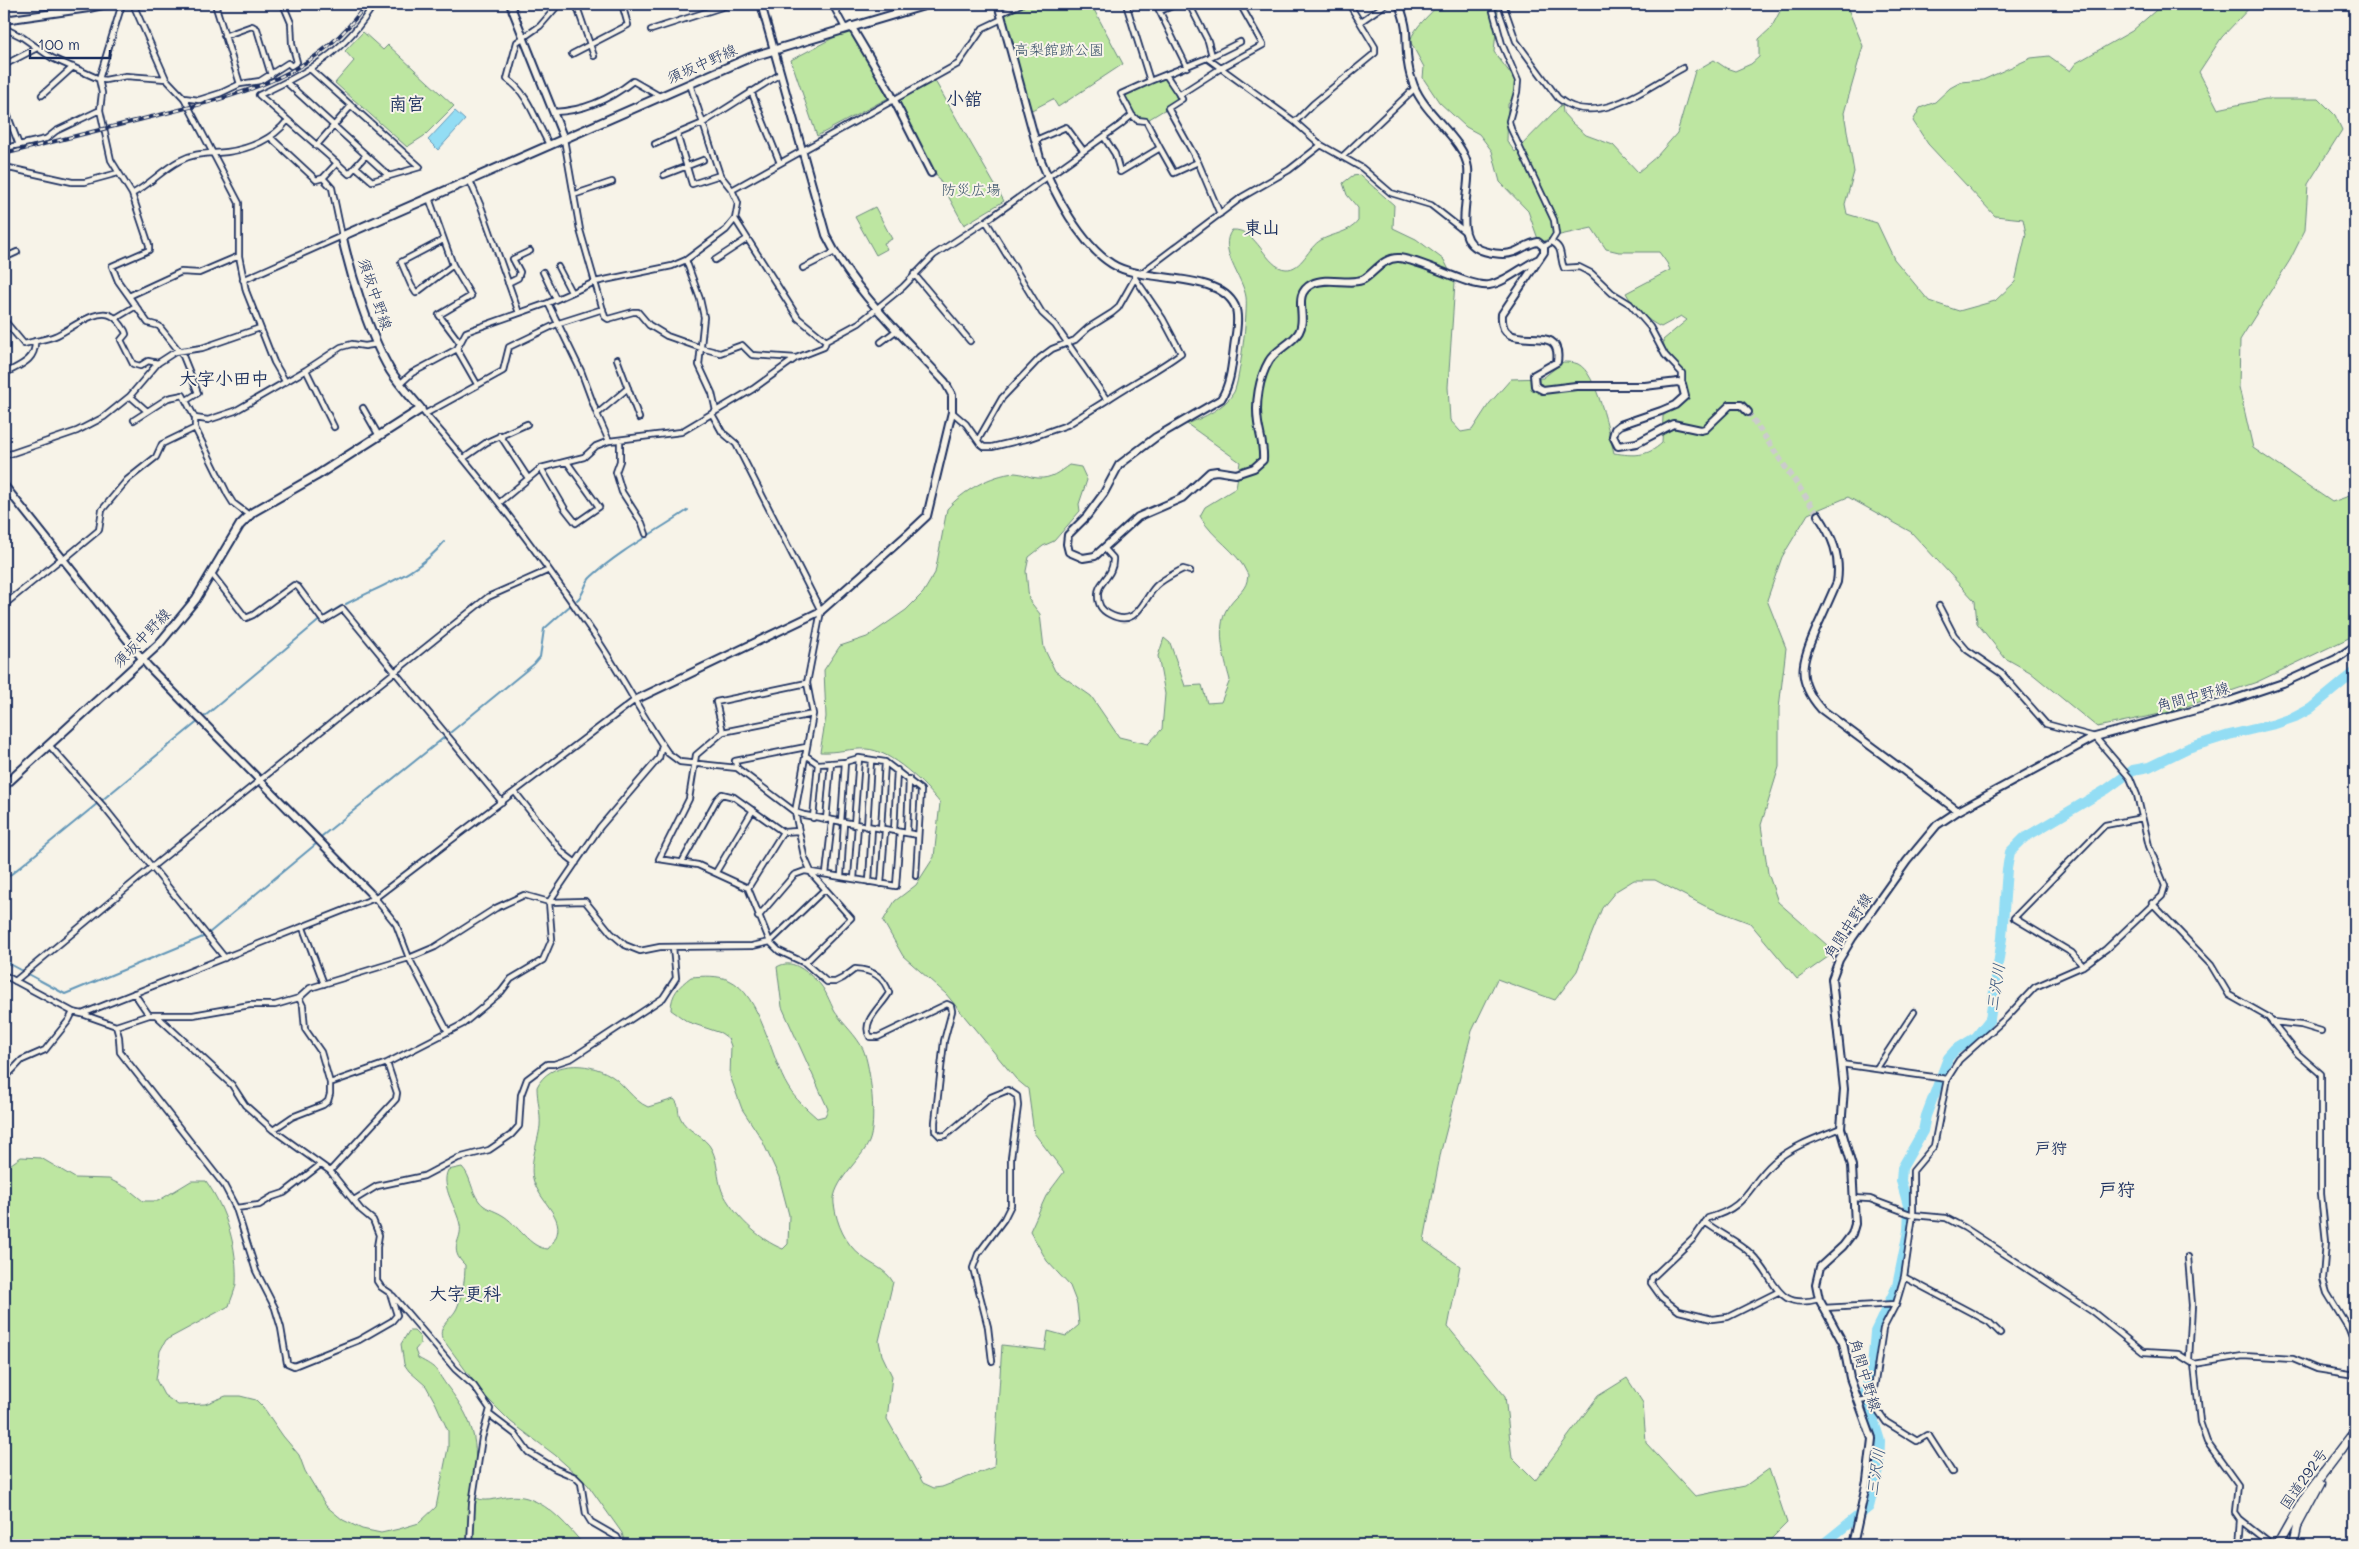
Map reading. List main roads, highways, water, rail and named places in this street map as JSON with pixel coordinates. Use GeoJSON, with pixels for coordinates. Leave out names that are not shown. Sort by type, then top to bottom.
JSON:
{"type":"FeatureCollection","features":[{"type":"Feature","properties":{"kind":"highway","name":"国道292号"},"geometry":{"type":"LineString","coordinates":[[2278,1545],[2306,1497],[2355,1432]]}},
{"type":"Feature","properties":{"kind":"highway"},"geometry":{"type":"LineString","coordinates":[[2293,1545],[2297,1527],[2330,1465]]}},
{"type":"Feature","properties":{"kind":"main road","name":"須坂中野線"},"geometry":{"type":"LineString","coordinates":[[4,786],[144,659],[180,620],[212,574],[237,530],[249,515],[379,436],[423,412],[400,384],[377,344],[342,236],[773,48],[929,4]]}},
{"type":"Feature","properties":{"kind":"water"},"geometry":{"type":"Polygon","coordinates":[[[455,111],[465,120],[438,150],[428,140],[455,111]]]}},
{"type":"Feature","properties":{"kind":"waterway"},"geometry":{"type":"LineString","coordinates":[[577,600],[582,595],[589,579],[602,567],[688,510]]}},
{"type":"Feature","properties":{"kind":"waterway"},"geometry":{"type":"LineString","coordinates":[[346,604],[411,571],[423,563],[444,542]]}},
{"type":"Feature","properties":{"kind":"waterway"},"geometry":{"type":"LineString","coordinates":[[451,732],[534,664],[540,657],[544,629],[572,604]]}},
{"type":"Feature","properties":{"kind":"waterway"},"geometry":{"type":"LineString","coordinates":[[205,716],[322,618],[341,606]]}},
{"type":"Feature","properties":{"kind":"waterway","name":"三沢川"},"geometry":{"type":"LineString","coordinates":[[1822,1545],[1869,1507],[1879,1466],[1880,1441],[1865,1392],[1872,1368],[1875,1332],[1897,1286],[1908,1231],[1909,1209],[1901,1181],[1902,1168],[1923,1131],[1926,1116],[1948,1058],[1955,1050],[1976,1037],[1990,1019],[2002,938],[2010,852],[2024,838],[2107,789],[2133,770],[2149,767],[2188,748],[2295,717],[2310,709],[2355,672]]}},
{"type":"Feature","properties":{"kind":"waterway"},"geometry":{"type":"LineString","coordinates":[[101,801],[200,720]]}},
{"type":"Feature","properties":{"kind":"waterway"},"geometry":{"type":"LineString","coordinates":[[322,836],[446,736]]}},
{"type":"Feature","properties":{"kind":"waterway"},"geometry":{"type":"LineString","coordinates":[[4,880],[98,803]]}},
{"type":"Feature","properties":{"kind":"waterway"},"geometry":{"type":"LineString","coordinates":[[209,933],[316,844]]}},
{"type":"Feature","properties":{"kind":"waterway"},"geometry":{"type":"LineString","coordinates":[[4,961],[65,994],[203,937]]}},
{"type":"Feature","properties":{"kind":"tunnel"},"geometry":{"type":"LineString","coordinates":[[1748,412],[1818,515]]}},
{"type":"Feature","properties":{"kind":"railway"},"geometry":{"type":"LineString","coordinates":[[4,154],[212,101],[270,81],[297,68],[323,51],[346,30],[366,4]]}},
{"type":"Feature","properties":{"kind":"district","name":"小舘"},"geometry":{"type":"Point","coordinates":[964,99]}},
{"type":"Feature","properties":{"kind":"district","name":"南宮"},"geometry":{"type":"Point","coordinates":[407,104]}},
{"type":"Feature","properties":{"kind":"district","name":"東山"},"geometry":{"type":"Point","coordinates":[1262,228]}},
{"type":"Feature","properties":{"kind":"district","name":"大字小田中"},"geometry":{"type":"Point","coordinates":[224,379]}},
{"type":"Feature","properties":{"kind":"district","name":"戸狩"},"geometry":{"type":"Point","coordinates":[2051,1148]}},
{"type":"Feature","properties":{"kind":"district","name":"戸狩"},"geometry":{"type":"Point","coordinates":[2117,1190]}},
{"type":"Feature","properties":{"kind":"district","name":"大字更科"},"geometry":{"type":"Point","coordinates":[465,1294]}},
{"type":"Feature","properties":{"kind":"park label","name":"高梨館跡公園"},"geometry":{"type":"Point","coordinates":[1059,50]}},
{"type":"Feature","properties":{"kind":"park label","name":"防災広場"},"geometry":{"type":"Point","coordinates":[971,190]}}]}
